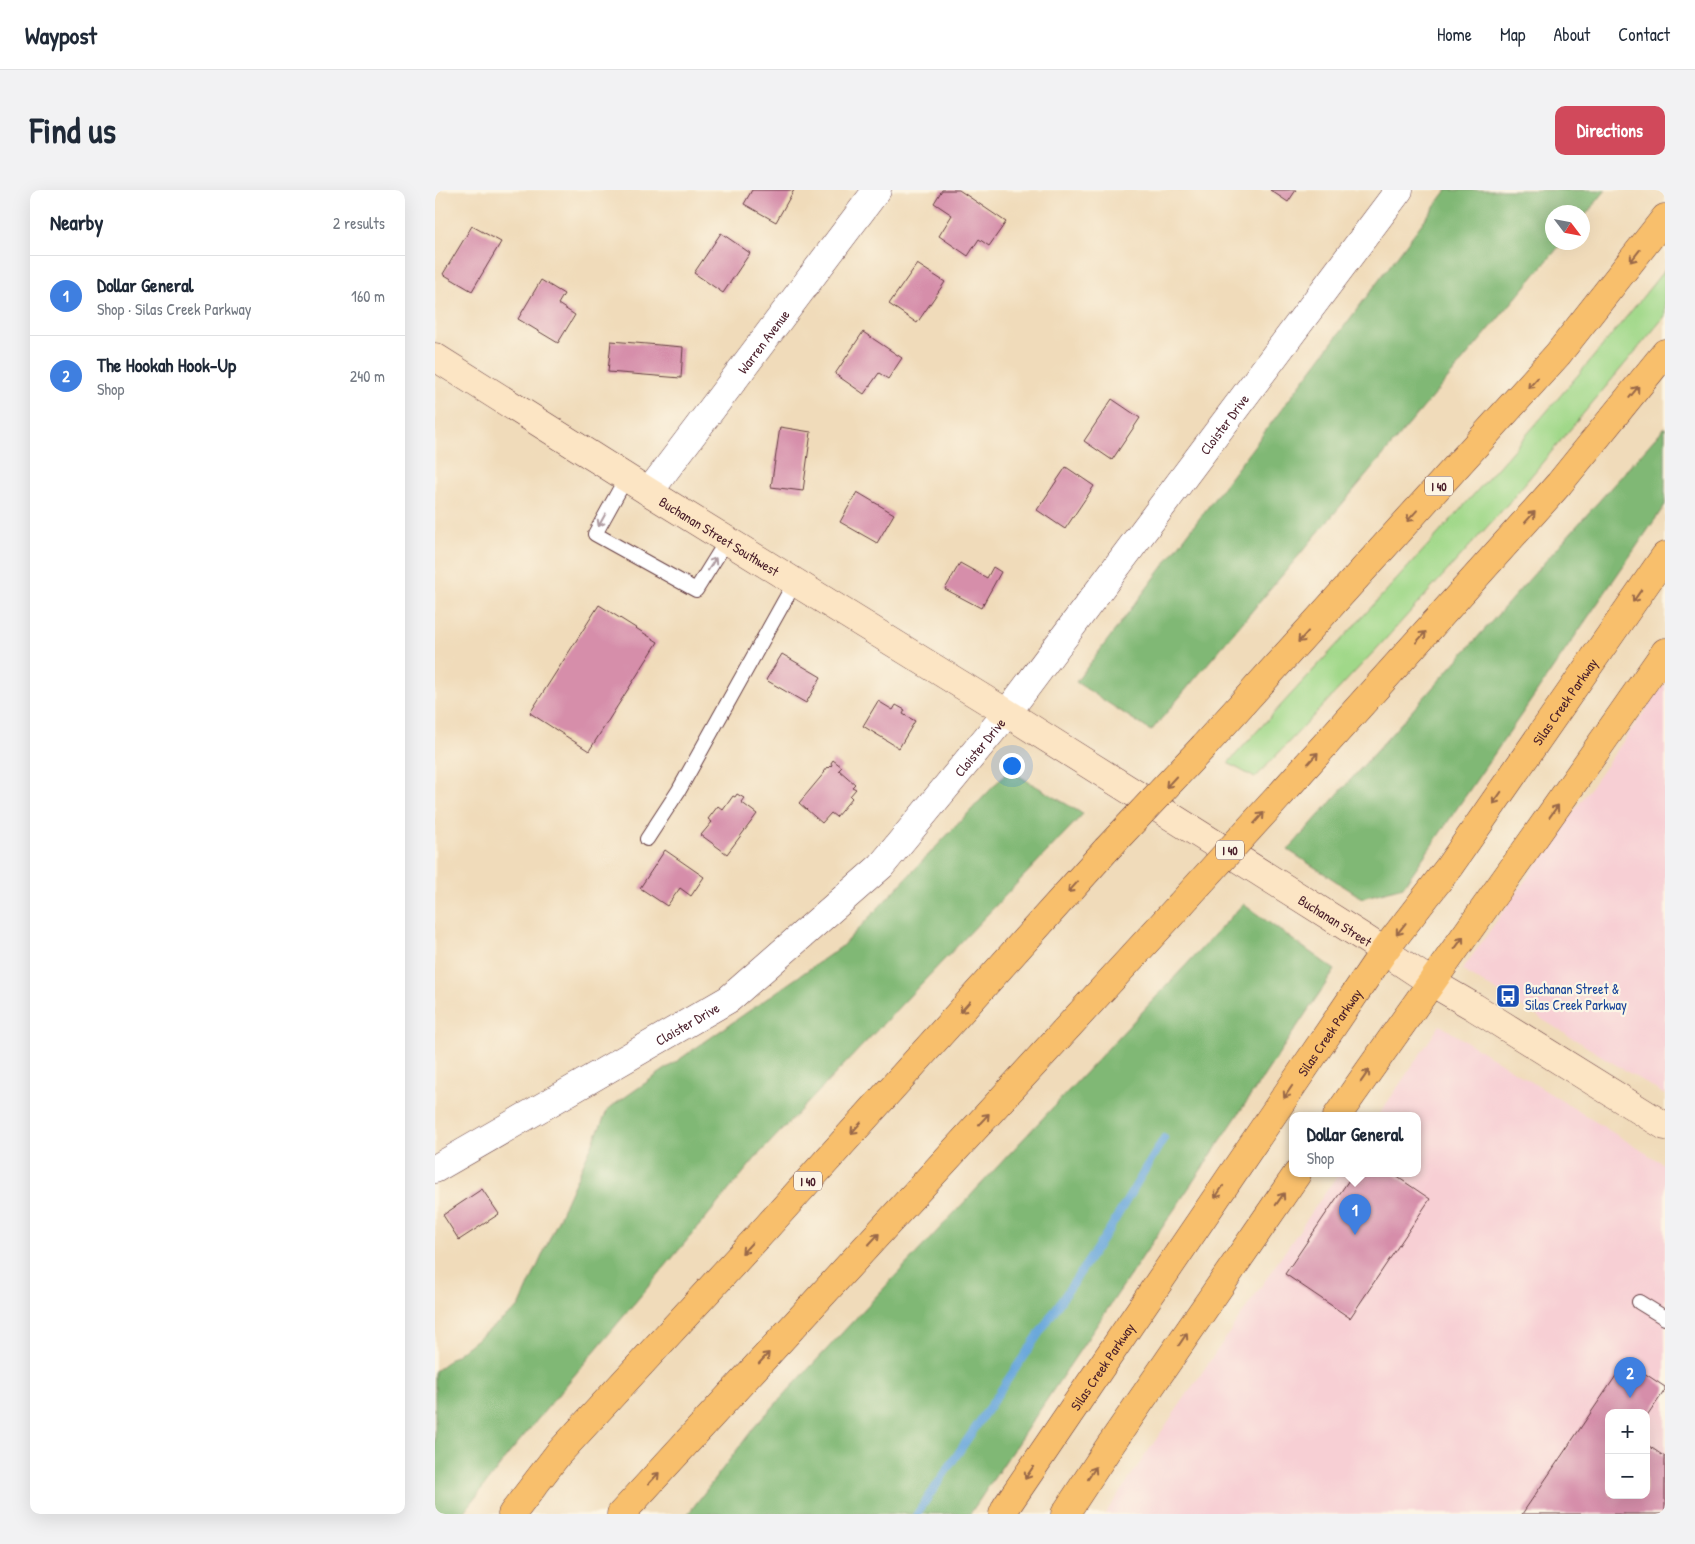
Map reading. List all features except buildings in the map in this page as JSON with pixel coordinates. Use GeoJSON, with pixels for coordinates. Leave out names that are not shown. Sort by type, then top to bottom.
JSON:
{"type":"FeatureCollection","features":[{"type":"Feature","properties":{"kind":"main road","name":"I 40"},"geometry":{"type":"LineString","coordinates":[[512,1514],[558,1454],[766,1228],[1106,850],[1204,746],[1558,354],[1665,218]]}},
{"type":"Feature","properties":{"kind":"main road","name":"I 40"},"geometry":{"type":"LineString","coordinates":[[621,1514],[1280,795],[1559,484],[1665,353]]}},
{"type":"Feature","properties":{"kind":"main road","name":"Silas Creek Parkway"},"geometry":{"type":"LineString","coordinates":[[1003,1514],[1060,1426],[1384,951],[1449,867],[1665,556]]}},
{"type":"Feature","properties":{"kind":"main road"},"geometry":{"type":"LineString","coordinates":[[1340,1112],[1566,795],[1665,652]]}},
{"type":"Feature","properties":{"kind":"main road"},"geometry":{"type":"LineString","coordinates":[[1065,1514],[1295,1177]]}},
{"type":"Feature","properties":{"kind":"street","name":"Warren Avenue"},"geometry":{"type":"LineString","coordinates":[[649,492],[877,190]]}},
{"type":"Feature","properties":{"kind":"street","name":"Cloister Drive"},"geometry":{"type":"LineString","coordinates":[[435,1170],[729,999],[881,866],[1007,713],[1399,190]]}},
{"type":"Feature","properties":{"kind":"street","name":"Buchanan Street Southwest"},"geometry":{"type":"LineString","coordinates":[[435,357],[626,478],[1007,713]]}},
{"type":"Feature","properties":{"kind":"street","name":"Buchanan Street"},"geometry":{"type":"LineString","coordinates":[[1007,713],[1431,982],[1665,1126]]}},
{"type":"Feature","properties":{"kind":"lane"},"geometry":{"type":"LineString","coordinates":[[626,478],[595,534],[696,590],[727,540]]}},
{"type":"Feature","properties":{"kind":"lane"},"geometry":{"type":"LineString","coordinates":[[647,839],[679,790],[795,582]]}},
{"type":"Feature","properties":{"kind":"lane"},"geometry":{"type":"LineString","coordinates":[[1639,1302],[1665,1318]]}},
{"type":"Feature","properties":{"kind":"shaded area"},"geometry":{"type":"Polygon","coordinates":[[[1665,682],[1665,1095],[1462,970],[1665,682]]]}},
{"type":"Feature","properties":{"kind":"shaded area"},"geometry":{"type":"Polygon","coordinates":[[[1440,1025],[1665,1165],[1665,1514],[1105,1514],[1336,1177],[1421,1177],[1421,1112],[1381,1112],[1440,1025]]]}},
{"type":"Feature","properties":{"kind":"green space"},"geometry":{"type":"Polygon","coordinates":[[[1447,190],[1606,190],[1590,209],[1590,205],[1545,205],[1545,250],[1556,250],[1151,731],[1076,682],[1447,190]]]}},
{"type":"Feature","properties":{"kind":"green space"},"geometry":{"type":"Polygon","coordinates":[[[1665,269],[1665,316],[1506,506],[1382,643],[1255,778],[1228,763],[1506,458],[1665,269]]]}},
{"type":"Feature","properties":{"kind":"green space"},"geometry":{"type":"Polygon","coordinates":[[[1665,427],[1665,505],[1403,887],[1362,898],[1288,850],[1665,427]]]}},
{"type":"Feature","properties":{"kind":"green space"},"geometry":{"type":"Polygon","coordinates":[[[1009,770],[1083,814],[759,1154],[507,1456],[463,1514],[435,1514],[435,1371],[519,1307],[608,1109],[841,947],[1009,770]]]}},
{"type":"Feature","properties":{"kind":"green space"},"geometry":{"type":"Polygon","coordinates":[[[1243,904],[1335,970],[970,1514],[688,1514],[756,1425],[1243,904]]]}},
{"type":"Feature","properties":{"kind":"waterway"},"geometry":{"type":"LineString","coordinates":[[917,1514],[1109,1230],[1164,1138]]}},
{"type":"Feature","properties":{"kind":"place","name":"Buchanan Street & Silas Creek Parkway"},"geometry":{"type":"Point","coordinates":[1508,996]}},
{"type":"Feature","properties":{"kind":"place","name":"Dollar General"},"geometry":{"type":"Point","coordinates":[1355,1235]}},
{"type":"Feature","properties":{"kind":"place","name":"The Hookah Hook-Up"},"geometry":{"type":"Point","coordinates":[1630,1398]}}]}
